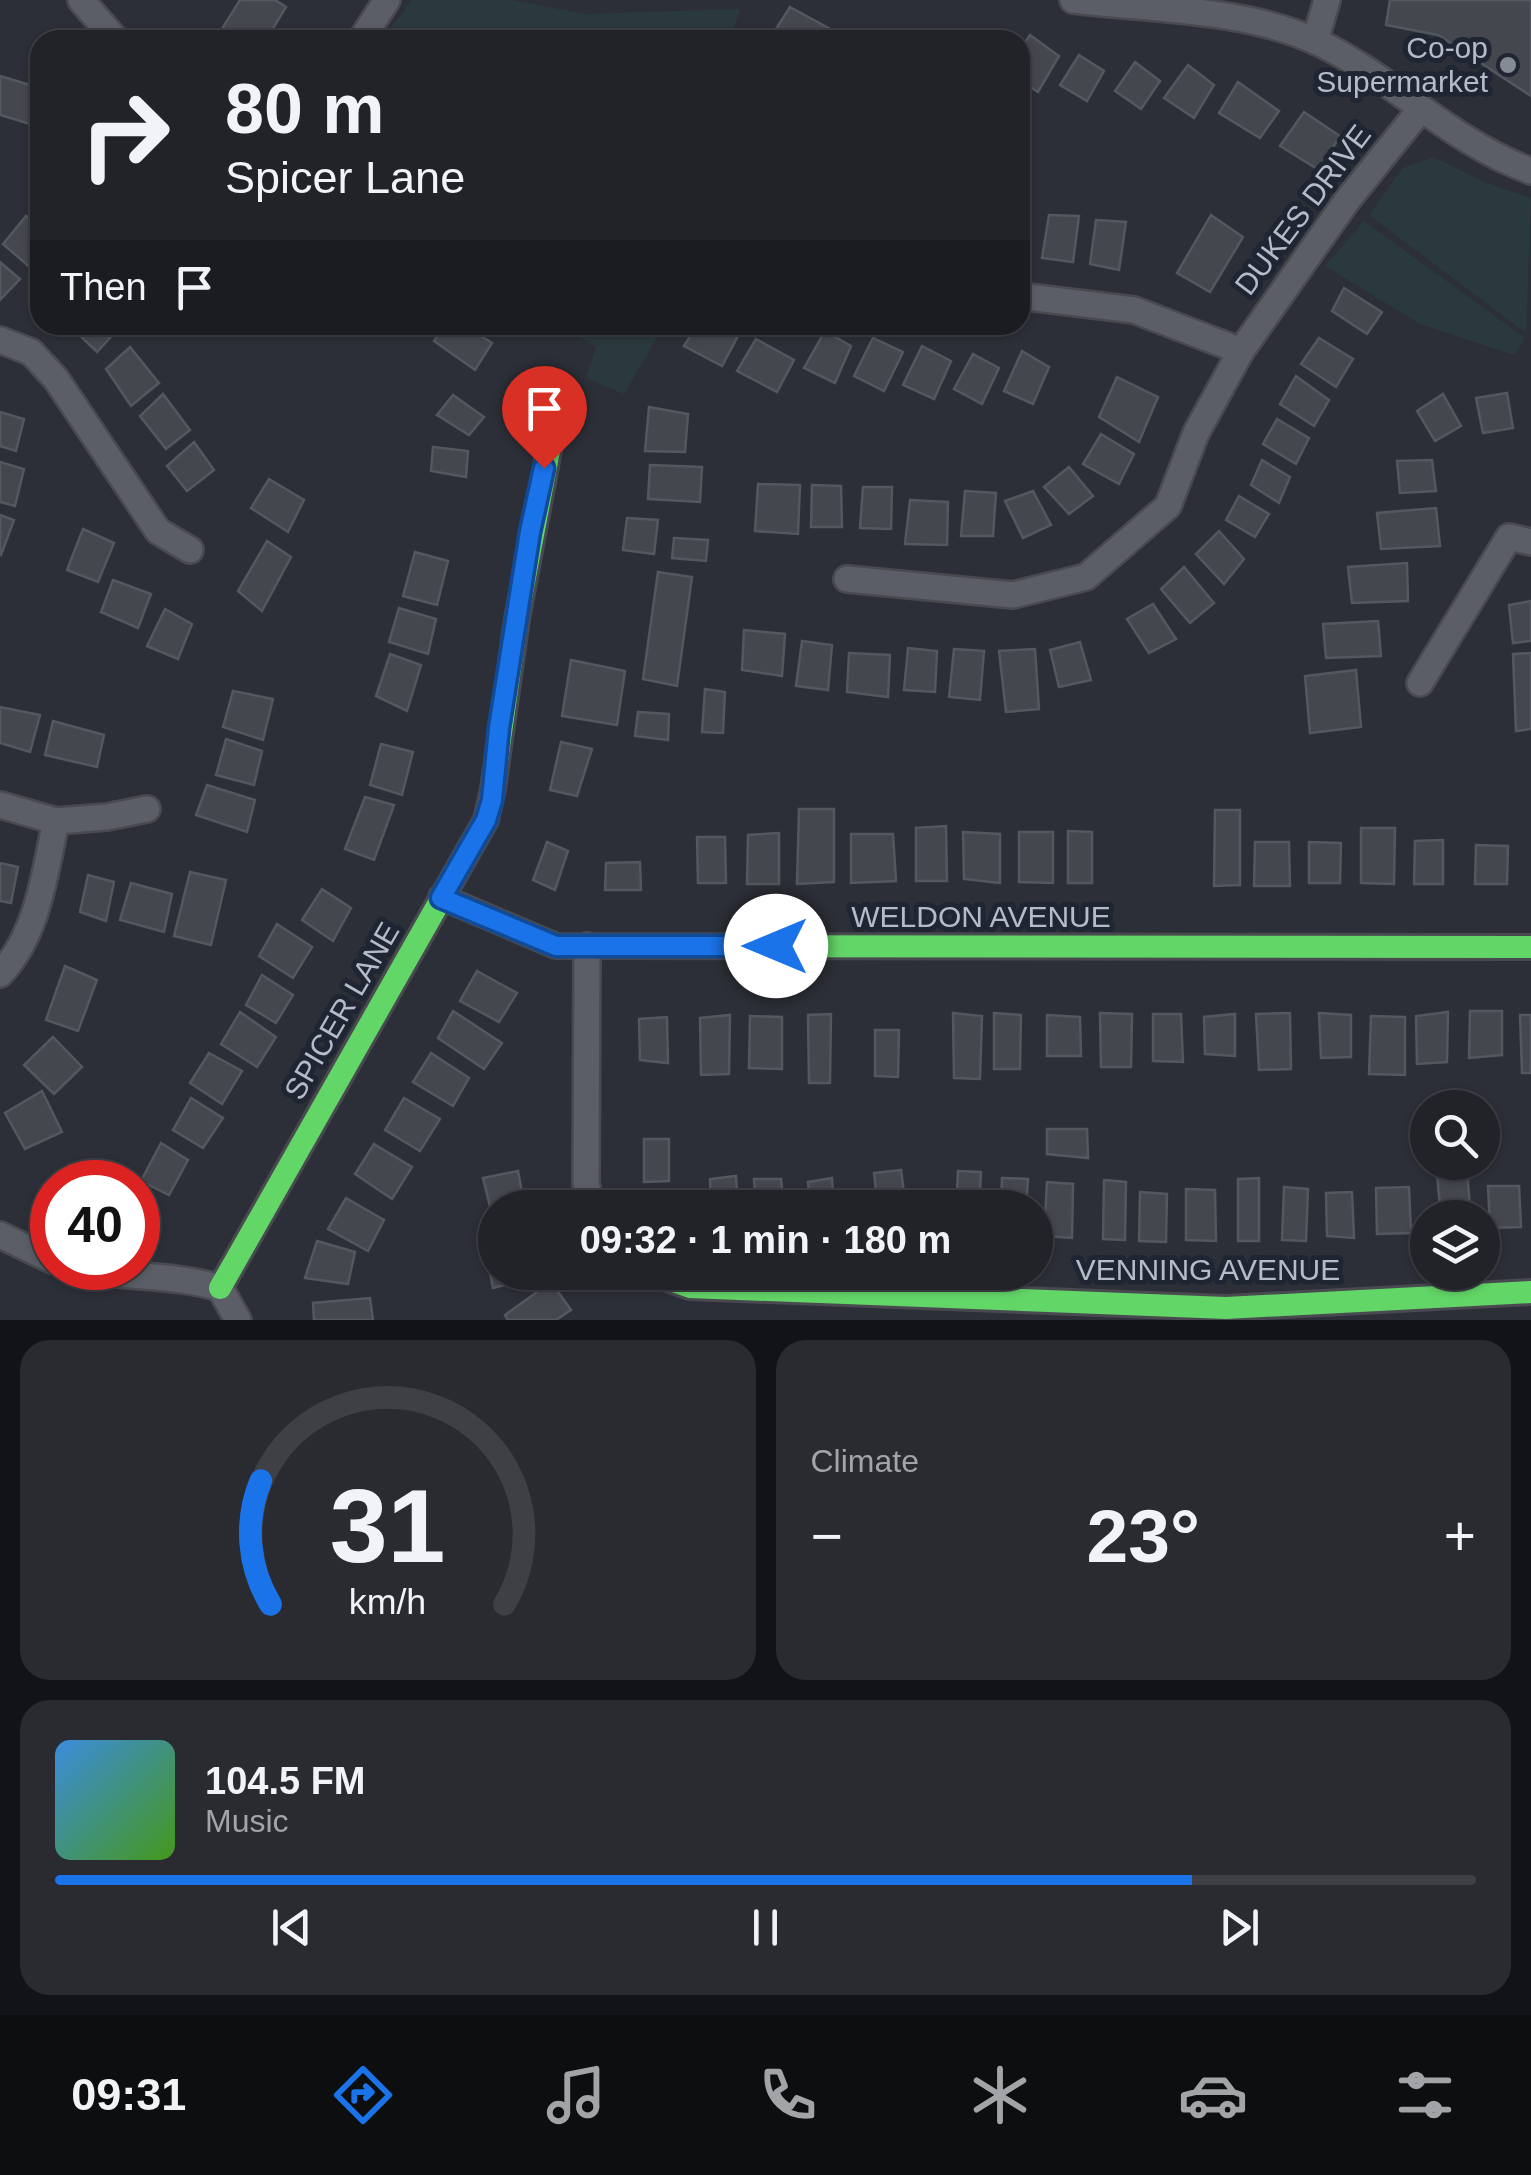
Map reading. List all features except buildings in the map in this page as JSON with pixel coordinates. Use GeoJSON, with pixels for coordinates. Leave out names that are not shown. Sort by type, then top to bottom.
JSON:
{"type":"FeatureCollection","features":[{"type":"Feature","properties":{"kind":"street"},"geometry":{"type":"LineString","coordinates":[[81,0],[107,30]]}},
{"type":"Feature","properties":{"kind":"street"},"geometry":{"type":"LineString","coordinates":[[368,30],[387,0]]}},
{"type":"Feature","properties":{"kind":"street"},"geometry":{"type":"LineString","coordinates":[[1073,0],[1264,23],[1315,41],[1471,145],[1531,171]]}},
{"type":"Feature","properties":{"kind":"street"},"geometry":{"type":"LineString","coordinates":[[1315,41],[1327,0]]}},
{"type":"Feature","properties":{"kind":"street","name":"DUKES DRIVE"},"geometry":{"type":"LineString","coordinates":[[847,579],[1013,595],[1086,577],[1168,506],[1196,432],[1241,351],[1346,202],[1420,110]]}},
{"type":"Feature","properties":{"kind":"street"},"geometry":{"type":"LineString","coordinates":[[1030,297],[1134,310],[1241,351]]}},
{"type":"Feature","properties":{"kind":"street"},"geometry":{"type":"LineString","coordinates":[[0,340],[31,352],[56,379],[158,530],[190,550]]}},
{"type":"Feature","properties":{"kind":"street","name":"SPICER LANE"},"geometry":{"type":"LineString","coordinates":[[220,1288],[486,820],[530,532],[558,403]]}},
{"type":"Feature","properties":{"kind":"street"},"geometry":{"type":"LineString","coordinates":[[1420,684],[1509,537],[1531,542]]}},
{"type":"Feature","properties":{"kind":"street"},"geometry":{"type":"LineString","coordinates":[[0,805],[56,821],[148,809]]}},
{"type":"Feature","properties":{"kind":"street"},"geometry":{"type":"LineString","coordinates":[[0,974],[9,965],[38,907],[56,821]]}},
{"type":"Feature","properties":{"kind":"street","name":"WELDON AVENUE"},"geometry":{"type":"LineString","coordinates":[[441,898],[556,946],[1531,947]]}},
{"type":"Feature","properties":{"kind":"street"},"geometry":{"type":"LineString","coordinates":[[587,946],[588,1190]]}},
{"type":"Feature","properties":{"kind":"street"},"geometry":{"type":"LineString","coordinates":[[0,1235],[30,1249]]}},
{"type":"Feature","properties":{"kind":"street"},"geometry":{"type":"LineString","coordinates":[[160,1279],[220,1288],[238,1320]]}},
{"type":"Feature","properties":{"kind":"street","name":"VENNING AVENUE"},"geometry":{"type":"LineString","coordinates":[[757,1290],[1139,1307],[1286,1306],[1531,1292]]}},
{"type":"Feature","properties":{"kind":"shaded area"},"geometry":{"type":"Polygon","coordinates":[[[412,0],[511,0],[586,14],[740,9],[733,30],[389,30],[412,0]]]}},
{"type":"Feature","properties":{"kind":"shaded area"},"geometry":{"type":"Polygon","coordinates":[[[1433,157],[1484,182],[1531,198],[1526,333],[1369,215],[1403,168],[1433,157]]]}},
{"type":"Feature","properties":{"kind":"shaded area"},"geometry":{"type":"Polygon","coordinates":[[[1364,221],[1525,338],[1514,355],[1420,324],[1325,266],[1364,221]]]}},
{"type":"Feature","properties":{"kind":"shaded area"},"geometry":{"type":"Polygon","coordinates":[[[658,335],[624,394],[586,378],[596,347],[578,336],[658,335]]]}},
{"type":"Feature","properties":{"kind":"traffic: fast"},"geometry":{"type":"LineString","coordinates":[[220,1288],[486,820],[517,619],[558,403]]}},
{"type":"Feature","properties":{"kind":"traffic: fast"},"geometry":{"type":"LineString","coordinates":[[441,897],[556,946],[1531,947]]}},
{"type":"Feature","properties":{"kind":"traffic: fast"},"geometry":{"type":"LineString","coordinates":[[767,1290],[1226,1308],[1531,1292]]}},
{"type":"Feature","properties":{"kind":"place","name":"Co-op Supermarket"},"geometry":{"type":"Point","coordinates":[1508,65]}},
{"type":"Feature","properties":{"kind":"route"},"geometry":{"type":"LineString","coordinates":[[544,468],[499,728],[492,800],[486,820],[441,898],[556,946],[776,946]]}}]}
